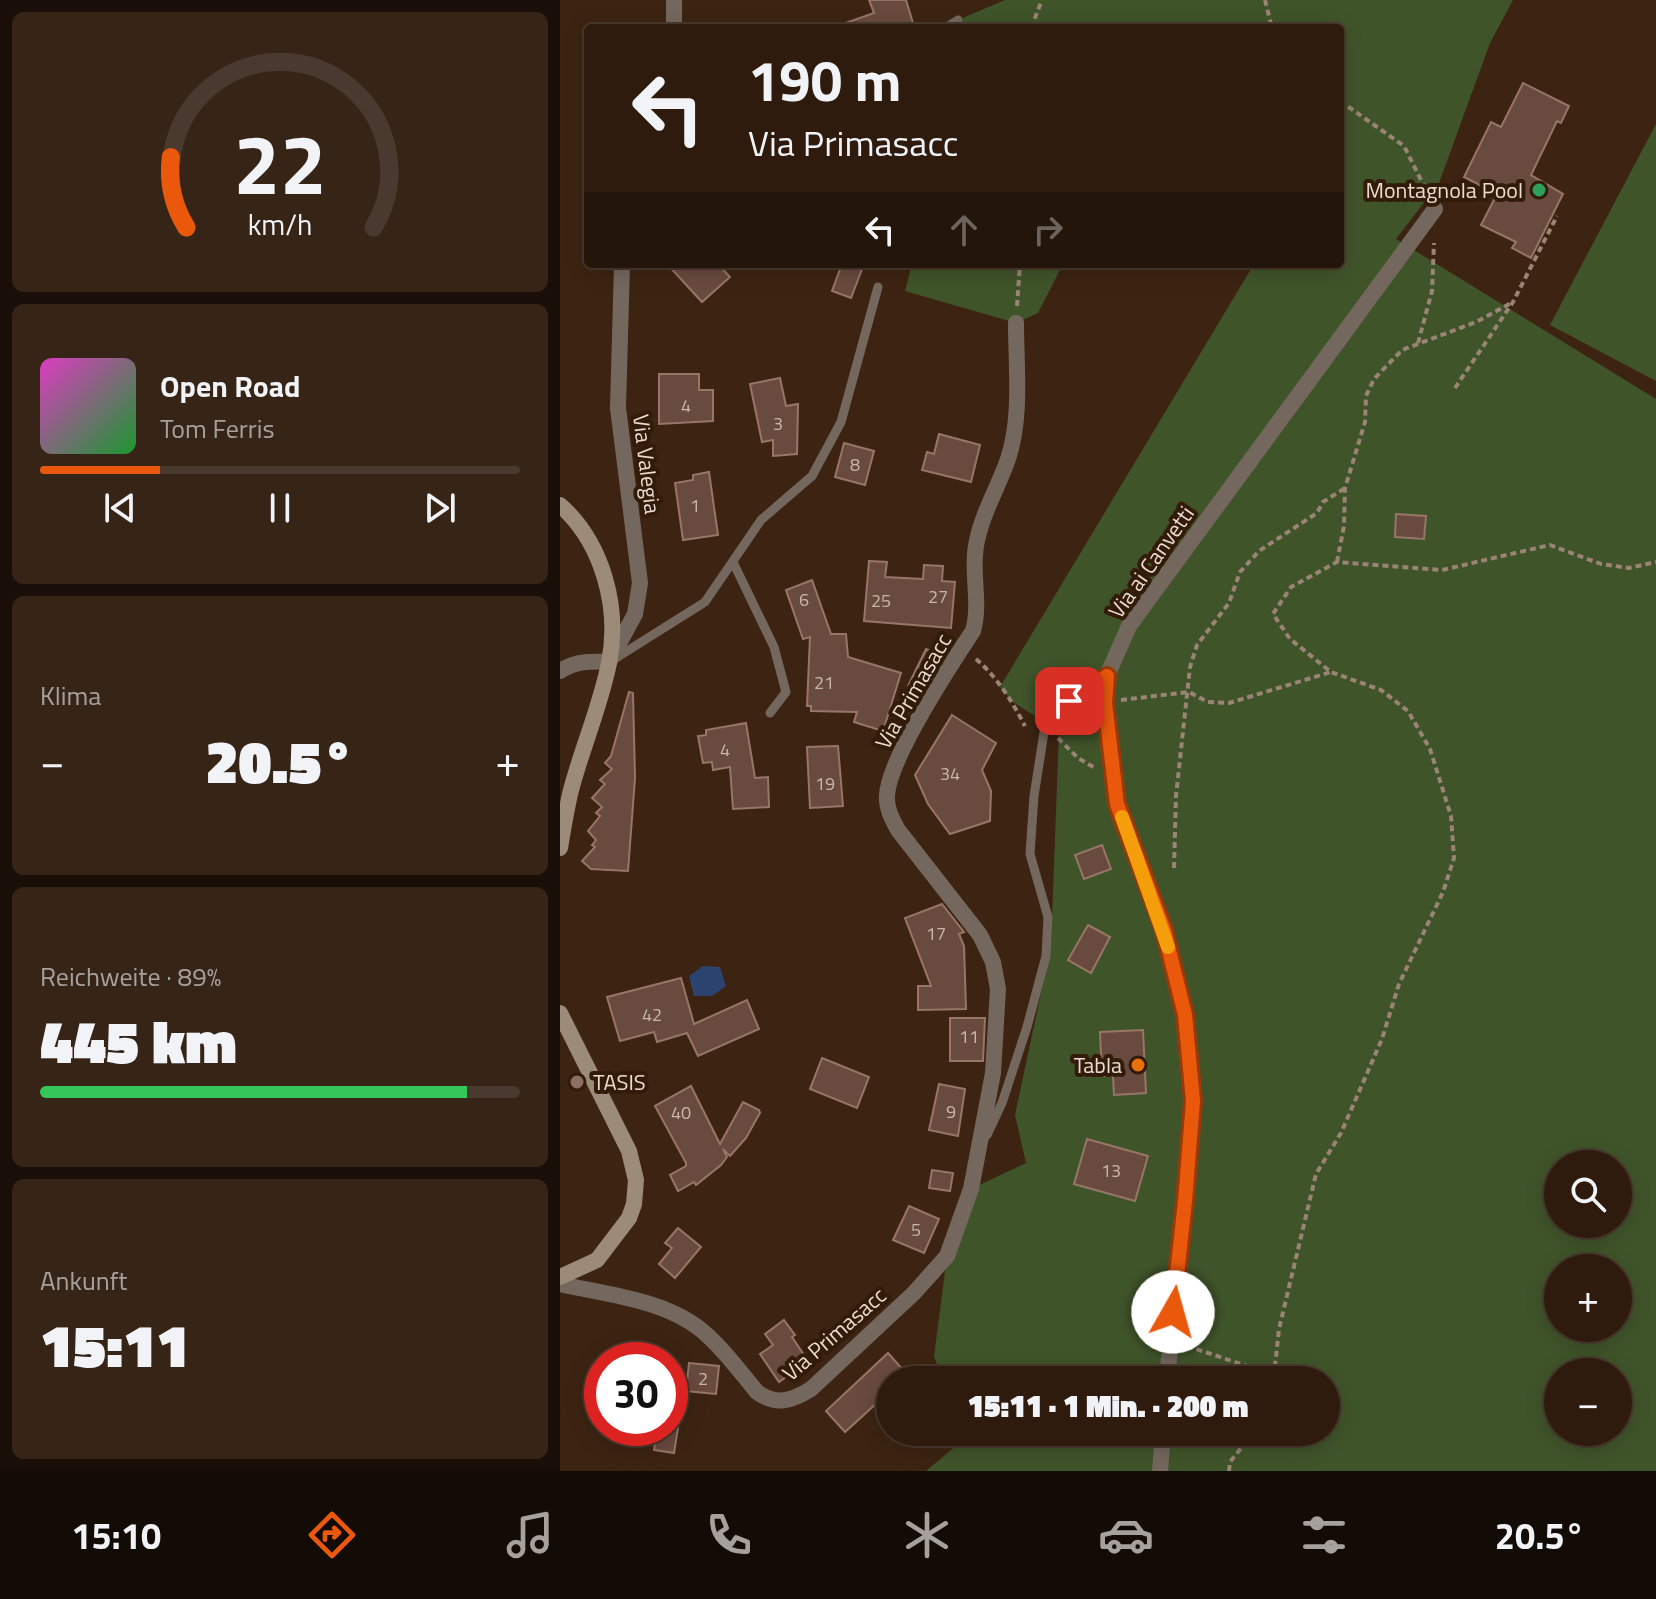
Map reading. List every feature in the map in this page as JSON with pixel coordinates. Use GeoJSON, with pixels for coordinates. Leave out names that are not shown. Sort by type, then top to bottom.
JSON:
{"type":"FeatureCollection","features":[{"type":"Feature","properties":{"kind":"street"},"geometry":{"type":"LineString","coordinates":[[674,0],[674,24]]}},
{"type":"Feature","properties":{"kind":"street","name":"Via ai Canvetti"},"geometry":{"type":"LineString","coordinates":[[1168,1366],[1193,1101],[1185,1015],[1164,930],[1117,804],[1105,703],[1107,676],[1129,626],[1435,209]]}},
{"type":"Feature","properties":{"kind":"street","name":"Via Valegia"},"geometry":{"type":"LineString","coordinates":[[609,662],[635,614],[640,583],[618,408],[622,268]]}},
{"type":"Feature","properties":{"kind":"street","name":"Via Primasacc"},"geometry":{"type":"LineString","coordinates":[[560,1284],[654,1306],[679,1317],[705,1333],[757,1392],[767,1399],[781,1402],[796,1399],[811,1389],[914,1293],[947,1256],[971,1189],[981,1149],[993,1073],[998,989],[993,962],[980,935],[898,830],[886,797],[899,755],[973,631],[977,617],[975,550],[980,525],[1008,458],[1014,434],[1016,323]]}},
{"type":"Feature","properties":{"kind":"street"},"geometry":{"type":"LineString","coordinates":[[560,505],[574,518],[598,556],[612,606],[609,662],[570,795],[560,848]]}},
{"type":"Feature","properties":{"kind":"street"},"geometry":{"type":"LineString","coordinates":[[560,671],[569,665],[589,661],[609,662]]}},
{"type":"Feature","properties":{"kind":"street"},"geometry":{"type":"LineString","coordinates":[[560,1013],[629,1151],[636,1180],[629,1218],[597,1260],[560,1277]]}},
{"type":"Feature","properties":{"kind":"street"},"geometry":{"type":"LineString","coordinates":[[1160,1471],[1162,1446]]}},
{"type":"Feature","properties":{"kind":"lane"},"geometry":{"type":"LineString","coordinates":[[952,24],[958,20]]}},
{"type":"Feature","properties":{"kind":"lane"},"geometry":{"type":"LineString","coordinates":[[609,662],[705,602],[761,520],[812,476],[841,422],[878,287]]}},
{"type":"Feature","properties":{"kind":"lane"},"geometry":{"type":"LineString","coordinates":[[733,562],[774,647],[786,692],[770,713]]}},
{"type":"Feature","properties":{"kind":"lane"},"geometry":{"type":"LineString","coordinates":[[1045,726],[1050,713],[1107,676]]}},
{"type":"Feature","properties":{"kind":"lane","name":"Via Primasacc"},"geometry":{"type":"LineString","coordinates":[[981,1149],[1006,1090],[1046,956],[1048,917],[1030,854],[1034,796],[1045,726]]}},
{"type":"Feature","properties":{"kind":"path"},"geometry":{"type":"LineString","coordinates":[[1033,24],[1042,0]]}},
{"type":"Feature","properties":{"kind":"path"},"geometry":{"type":"LineString","coordinates":[[1265,0],[1271,24]]}},
{"type":"Feature","properties":{"kind":"path"},"geometry":{"type":"LineString","coordinates":[[1344,104],[1404,146],[1435,209],[1432,291],[1418,343]]}},
{"type":"Feature","properties":{"kind":"path"},"geometry":{"type":"LineString","coordinates":[[1455,388],[1513,302],[1557,216]]}},
{"type":"Feature","properties":{"kind":"path"},"geometry":{"type":"LineString","coordinates":[[1016,323],[1020,268]]}},
{"type":"Feature","properties":{"kind":"path"},"geometry":{"type":"LineString","coordinates":[[1337,562],[1344,526],[1345,488],[1365,422],[1366,396],[1374,379],[1402,350],[1476,322],[1513,302]]}},
{"type":"Feature","properties":{"kind":"path"},"geometry":{"type":"LineString","coordinates":[[1174,868],[1176,796],[1190,667],[1197,645],[1229,603],[1240,572],[1259,551],[1317,513],[1323,502],[1345,488]]}},
{"type":"Feature","properties":{"kind":"path"},"geometry":{"type":"LineString","coordinates":[[1274,1366],[1279,1329],[1316,1174],[1341,1133],[1382,1039],[1399,984],[1443,892],[1454,858],[1451,816],[1430,749],[1408,711],[1381,690],[1331,672],[1290,639],[1273,614],[1291,587],[1337,562],[1442,570],[1550,545],[1601,564],[1629,568],[1656,562]]}},
{"type":"Feature","properties":{"kind":"path"},"geometry":{"type":"LineString","coordinates":[[963,646],[989,671],[1013,702],[1025,726]]}},
{"type":"Feature","properties":{"kind":"path"},"geometry":{"type":"LineString","coordinates":[[1105,703],[1189,692],[1208,702],[1229,703],[1331,672]]}},
{"type":"Feature","properties":{"kind":"path"},"geometry":{"type":"LineString","coordinates":[[1045,726],[1078,758],[1113,779]]}},
{"type":"Feature","properties":{"kind":"path"},"geometry":{"type":"LineString","coordinates":[[1170,1339],[1242,1366]]}},
{"type":"Feature","properties":{"kind":"path"},"geometry":{"type":"LineString","coordinates":[[1229,1471],[1230,1462],[1243,1446]]}},
{"type":"Feature","properties":{"kind":"green space"},"geometry":{"type":"Polygon","coordinates":[[[1005,0],[1513,0],[1490,43],[1439,183],[1396,239],[1656,399],[1656,1471],[926,1471],[956,1446],[1340,1446],[1340,1366],[938,1366],[934,1357],[947,1256],[971,1189],[1026,1163],[1015,1115],[1051,946],[1059,731],[1013,702],[1000,687],[1252,268],[1344,268],[1344,24],[958,24],[958,20],[1005,0]]]}},
{"type":"Feature","properties":{"kind":"green space"},"geometry":{"type":"Polygon","coordinates":[[[1656,124],[1656,381],[1550,325],[1656,124]]]}},
{"type":"Feature","properties":{"kind":"green space"},"geometry":{"type":"Polygon","coordinates":[[[911,268],[1061,268],[1038,313],[1016,323],[905,291],[911,268]]]}},
{"type":"Feature","properties":{"kind":"water"},"geometry":{"type":"Polygon","coordinates":[[[703,966],[720,967],[726,986],[712,996],[694,996],[689,976],[703,966]]]}},
{"type":"Feature","properties":{"kind":"building"},"geometry":{"type":"Polygon","coordinates":[[[869,0],[906,0],[913,23],[843,24],[874,13],[869,0]]]}},
{"type":"Feature","properties":{"kind":"building"},"geometry":{"type":"Polygon","coordinates":[[[1523,83],[1569,106],[1561,123],[1557,121],[1531,175],[1563,194],[1531,258],[1512,248],[1516,242],[1481,225],[1497,194],[1464,177],[1491,122],[1501,127],[1523,83]]]}},
{"type":"Feature","properties":{"kind":"building"},"geometry":{"type":"Polygon","coordinates":[[[671,268],[722,268],[730,277],[702,302],[671,268]]]}},
{"type":"Feature","properties":{"kind":"building"},"geometry":{"type":"Polygon","coordinates":[[[841,268],[862,268],[851,298],[832,291],[841,268]]]}},
{"type":"Feature","properties":{"kind":"building"},"geometry":{"type":"Polygon","coordinates":[[[659,374],[699,374],[699,390],[713,390],[713,421],[659,424],[659,374]]]}},
{"type":"Feature","properties":{"kind":"building"},"geometry":{"type":"Polygon","coordinates":[[[780,378],[786,406],[798,404],[797,454],[773,456],[773,440],[762,442],[750,384],[780,378]]]}},
{"type":"Feature","properties":{"kind":"building"},"geometry":{"type":"Polygon","coordinates":[[[939,434],[980,445],[971,482],[922,470],[927,452],[934,454],[939,434]]]}},
{"type":"Feature","properties":{"kind":"building"},"geometry":{"type":"Polygon","coordinates":[[[844,443],[874,451],[865,485],[835,477],[844,443]]]}},
{"type":"Feature","properties":{"kind":"building"},"geometry":{"type":"Polygon","coordinates":[[[709,472],[718,535],[683,540],[675,483],[693,480],[693,475],[709,472]]]}},
{"type":"Feature","properties":{"kind":"building"},"geometry":{"type":"Polygon","coordinates":[[[1396,514],[1426,516],[1424,539],[1395,537],[1396,514]]]}},
{"type":"Feature","properties":{"kind":"building"},"geometry":{"type":"Polygon","coordinates":[[[869,561],[887,562],[885,577],[923,579],[924,565],[943,566],[942,581],[955,582],[951,628],[864,621],[869,561]]]}},
{"type":"Feature","properties":{"kind":"building"},"geometry":{"type":"Polygon","coordinates":[[[812,580],[831,634],[846,634],[848,657],[901,673],[883,731],[854,722],[857,712],[811,711],[811,706],[807,706],[810,637],[803,639],[786,590],[812,580]]]}},
{"type":"Feature","properties":{"kind":"building"},"geometry":{"type":"Polygon","coordinates":[[[926,649],[943,657],[921,692],[908,686],[926,649]]]}},
{"type":"Feature","properties":{"kind":"building"},"geometry":{"type":"Polygon","coordinates":[[[629,692],[633,693],[635,778],[628,871],[591,869],[582,861],[595,847],[592,845],[596,840],[588,831],[600,816],[596,813],[602,807],[592,798],[605,784],[600,780],[612,769],[605,763],[611,756],[629,692]]]}},
{"type":"Feature","properties":{"kind":"building"},"geometry":{"type":"Polygon","coordinates":[[[952,715],[996,743],[982,770],[991,791],[990,821],[950,834],[928,804],[915,775],[952,715]]]}},
{"type":"Feature","properties":{"kind":"building"},"geometry":{"type":"Polygon","coordinates":[[[746,723],[755,778],[768,777],[769,807],[733,809],[730,767],[713,770],[712,762],[703,763],[698,736],[706,735],[706,730],[746,723]]]}},
{"type":"Feature","properties":{"kind":"building"},"geometry":{"type":"Polygon","coordinates":[[[838,746],[843,806],[810,808],[807,747],[838,746]]]}},
{"type":"Feature","properties":{"kind":"building"},"geometry":{"type":"Polygon","coordinates":[[[1102,845],[1111,869],[1084,879],[1075,855],[1102,845]]]}},
{"type":"Feature","properties":{"kind":"building"},"geometry":{"type":"Polygon","coordinates":[[[942,904],[964,932],[959,934],[964,946],[966,1009],[918,1010],[918,986],[931,986],[905,918],[942,904]]]}},
{"type":"Feature","properties":{"kind":"building"},"geometry":{"type":"Polygon","coordinates":[[[1088,925],[1110,937],[1091,973],[1068,960],[1088,925]]]}},
{"type":"Feature","properties":{"kind":"building"},"geometry":{"type":"Polygon","coordinates":[[[681,978],[694,1024],[747,1000],[759,1029],[698,1056],[687,1033],[657,1042],[654,1032],[620,1041],[607,997],[681,978]]]}},
{"type":"Feature","properties":{"kind":"building"},"geometry":{"type":"Polygon","coordinates":[[[950,1018],[985,1018],[983,1061],[950,1061],[950,1018]]]}},
{"type":"Feature","properties":{"kind":"building"},"geometry":{"type":"Polygon","coordinates":[[[1143,1030],[1146,1093],[1114,1095],[1113,1076],[1102,1076],[1100,1032],[1143,1030]]]}},
{"type":"Feature","properties":{"kind":"building"},"geometry":{"type":"Polygon","coordinates":[[[822,1058],[869,1077],[857,1108],[810,1089],[822,1058]]]}},
{"type":"Feature","properties":{"kind":"building"},"geometry":{"type":"Polygon","coordinates":[[[939,1084],[965,1089],[958,1136],[929,1130],[939,1084]]]}},
{"type":"Feature","properties":{"kind":"building"},"geometry":{"type":"Polygon","coordinates":[[[691,1086],[720,1144],[743,1102],[760,1113],[746,1138],[730,1156],[723,1149],[727,1157],[721,1165],[696,1185],[694,1182],[678,1191],[670,1175],[686,1163],[655,1106],[691,1086]]]}},
{"type":"Feature","properties":{"kind":"building"},"geometry":{"type":"Polygon","coordinates":[[[1087,1139],[1148,1156],[1135,1201],[1074,1184],[1087,1139]]]}},
{"type":"Feature","properties":{"kind":"building"},"geometry":{"type":"Polygon","coordinates":[[[932,1170],[953,1173],[950,1191],[929,1188],[932,1170]]]}},
{"type":"Feature","properties":{"kind":"building"},"geometry":{"type":"Polygon","coordinates":[[[909,1206],[939,1219],[924,1253],[893,1240],[909,1206]]]}},
{"type":"Feature","properties":{"kind":"building"},"geometry":{"type":"Polygon","coordinates":[[[678,1228],[701,1247],[675,1278],[659,1264],[672,1248],[665,1243],[678,1228]]]}},
{"type":"Feature","properties":{"kind":"building"},"geometry":{"type":"Polygon","coordinates":[[[784,1320],[808,1361],[779,1382],[760,1354],[773,1345],[765,1334],[784,1320]]]}},
{"type":"Feature","properties":{"kind":"building"},"geometry":{"type":"Polygon","coordinates":[[[888,1353],[900,1366],[876,1366],[876,1404],[845,1432],[826,1411],[888,1353]]]}},
{"type":"Feature","properties":{"kind":"building"},"geometry":{"type":"Polygon","coordinates":[[[689,1363],[719,1366],[716,1394],[688,1391],[689,1363]]]}},
{"type":"Feature","properties":{"kind":"building"},"geometry":{"type":"Polygon","coordinates":[[[654,1446],[675,1446],[674,1453],[654,1450],[654,1446]]]}},
{"type":"Feature","properties":{"kind":"slow traffic"},"geometry":{"type":"LineString","coordinates":[[1122,817],[1168,947]]}},
{"type":"Feature","properties":{"kind":"place","name":"Montagnola Pool"},"geometry":{"type":"Point","coordinates":[1539,190]}},
{"type":"Feature","properties":{"kind":"place","name":"Tabla"},"geometry":{"type":"Point","coordinates":[1138,1065]}},
{"type":"Feature","properties":{"kind":"place","name":"TASIS"},"geometry":{"type":"Point","coordinates":[577,1082]}},
{"type":"Feature","properties":{"kind":"route"},"geometry":{"type":"LineString","coordinates":[[1069,701],[1107,676],[1105,703],[1117,804],[1164,930],[1185,1015],[1193,1101],[1173,1312]]}}]}
